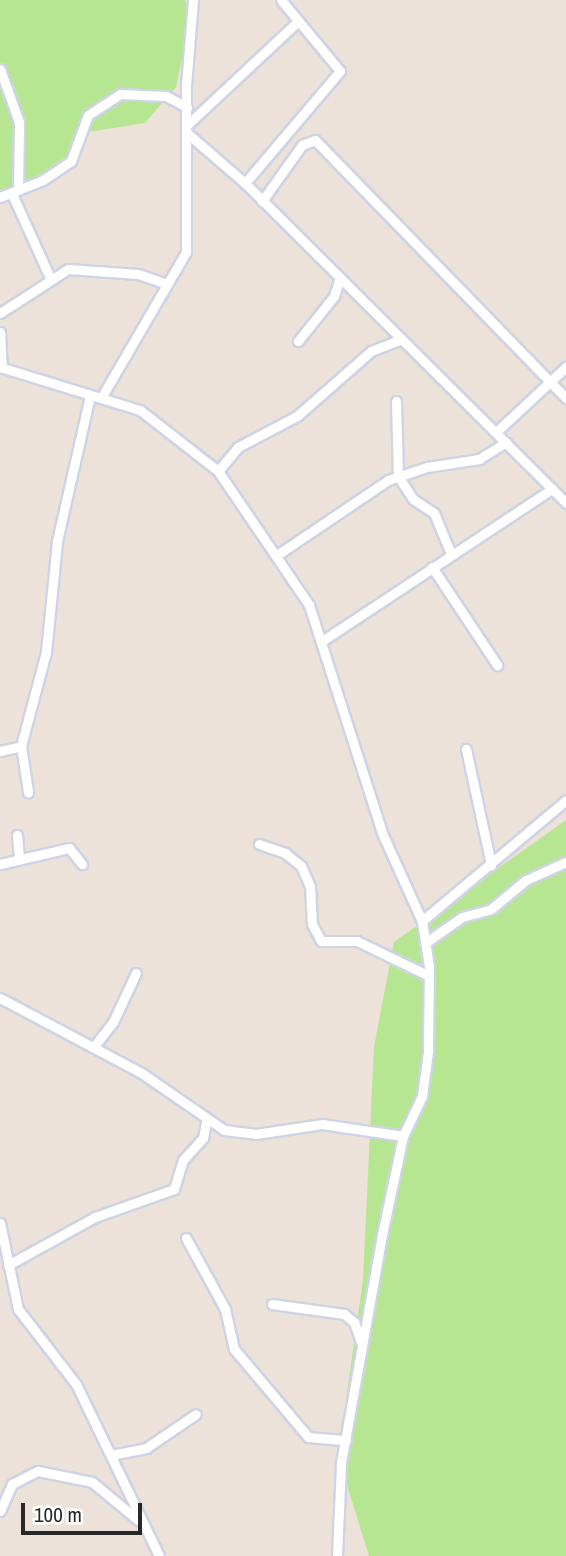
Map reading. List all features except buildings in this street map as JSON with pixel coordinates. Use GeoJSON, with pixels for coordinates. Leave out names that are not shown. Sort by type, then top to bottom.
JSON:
{"type":"FeatureCollection","features":[{"type":"Feature","properties":{"kind":"street"},"geometry":{"type":"LineString","coordinates":[[101,398],[186,252],[187,107],[193,0]]}},
{"type":"Feature","properties":{"kind":"street"},"geometry":{"type":"LineString","coordinates":[[245,183],[340,71],[296,23],[281,0]]}},
{"type":"Feature","properties":{"kind":"street"},"geometry":{"type":"LineString","coordinates":[[187,129],[296,23]]}},
{"type":"Feature","properties":{"kind":"street"},"geometry":{"type":"LineString","coordinates":[[0,69],[19,122],[15,192],[51,280]]}},
{"type":"Feature","properties":{"kind":"street"},"geometry":{"type":"LineString","coordinates":[[0,197],[15,192],[71,160],[88,115],[120,94],[166,96],[187,107]]}},
{"type":"Feature","properties":{"kind":"street"},"geometry":{"type":"LineString","coordinates":[[187,129],[245,183],[566,503]]}},
{"type":"Feature","properties":{"kind":"street"},"geometry":{"type":"LineString","coordinates":[[262,201],[302,145],[315,140],[566,398]]}},
{"type":"Feature","properties":{"kind":"street"},"geometry":{"type":"LineString","coordinates":[[0,313],[51,280],[77,268],[138,274],[167,284]]}},
{"type":"Feature","properties":{"kind":"street"},"geometry":{"type":"LineString","coordinates":[[298,341],[334,296],[340,278]]}},
{"type":"Feature","properties":{"kind":"street"},"geometry":{"type":"LineString","coordinates":[[0,332],[1,368],[140,410],[218,471],[278,555],[309,605],[382,833],[422,921],[428,975],[428,1052],[422,1096],[403,1136],[346,1440],[337,1556]]}},
{"type":"Feature","properties":{"kind":"street"},"geometry":{"type":"LineString","coordinates":[[218,471],[238,447],[297,416],[370,351],[402,339]]}},
{"type":"Feature","properties":{"kind":"street"},"geometry":{"type":"LineString","coordinates":[[496,432],[566,367]]}},
{"type":"Feature","properties":{"kind":"street"},"geometry":{"type":"LineString","coordinates":[[28,792],[21,746],[49,641],[57,541],[90,396]]}},
{"type":"Feature","properties":{"kind":"street"},"geometry":{"type":"LineString","coordinates":[[396,401],[398,476],[413,499],[434,513],[451,554]]}},
{"type":"Feature","properties":{"kind":"street"},"geometry":{"type":"LineString","coordinates":[[278,555],[368,490],[398,476],[479,459],[506,442]]}},
{"type":"Feature","properties":{"kind":"street"},"geometry":{"type":"LineString","coordinates":[[322,641],[552,489]]}},
{"type":"Feature","properties":{"kind":"street"},"geometry":{"type":"LineString","coordinates":[[432,566],[497,665]]}},
{"type":"Feature","properties":{"kind":"street"},"geometry":{"type":"LineString","coordinates":[[0,751],[21,746]]}},
{"type":"Feature","properties":{"kind":"street"},"geometry":{"type":"LineString","coordinates":[[466,749],[491,865]]}},
{"type":"Feature","properties":{"kind":"street"},"geometry":{"type":"LineString","coordinates":[[422,921],[566,800]]}},
{"type":"Feature","properties":{"kind":"street"},"geometry":{"type":"LineString","coordinates":[[17,835],[19,859]]}},
{"type":"Feature","properties":{"kind":"street"},"geometry":{"type":"LineString","coordinates":[[259,844],[285,853],[301,866],[310,886],[312,924],[321,941],[357,942],[428,975]]}},
{"type":"Feature","properties":{"kind":"street"},"geometry":{"type":"LineString","coordinates":[[0,864],[69,848],[82,864]]}},
{"type":"Feature","properties":{"kind":"street"},"geometry":{"type":"LineString","coordinates":[[425,943],[462,917],[491,909],[526,880],[566,862]]}},
{"type":"Feature","properties":{"kind":"street"},"geometry":{"type":"LineString","coordinates":[[94,1045],[113,1022],[136,974]]}},
{"type":"Feature","properties":{"kind":"street"},"geometry":{"type":"LineString","coordinates":[[0,998],[94,1045],[207,1118],[241,1134],[321,1124],[403,1136]]}},
{"type":"Feature","properties":{"kind":"street"},"geometry":{"type":"LineString","coordinates":[[8,1265],[95,1217],[174,1189],[183,1160],[203,1138],[207,1118]]}},
{"type":"Feature","properties":{"kind":"street"},"geometry":{"type":"LineString","coordinates":[[0,1223],[22,1316],[76,1384],[111,1455],[139,1521],[159,1556]]}},
{"type":"Feature","properties":{"kind":"street"},"geometry":{"type":"LineString","coordinates":[[186,1238],[225,1309],[237,1353],[309,1437],[346,1440]]}},
{"type":"Feature","properties":{"kind":"street"},"geometry":{"type":"LineString","coordinates":[[272,1304],[344,1314],[354,1322],[363,1347]]}},
{"type":"Feature","properties":{"kind":"street"},"geometry":{"type":"LineString","coordinates":[[111,1455],[146,1448],[196,1414]]}},
{"type":"Feature","properties":{"kind":"street"},"geometry":{"type":"LineString","coordinates":[[0,1511],[12,1484],[38,1471],[92,1482],[139,1521]]}},
{"type":"Feature","properties":{"kind":"green space"},"geometry":{"type":"Polygon","coordinates":[[[0,0],[185,0],[191,15],[176,87],[145,123],[81,133],[73,156],[51,172],[0,194],[0,0]]]}},
{"type":"Feature","properties":{"kind":"green space"},"geometry":{"type":"Polygon","coordinates":[[[566,820],[566,1556],[369,1556],[338,1456],[363,1280],[374,1047],[394,942],[566,820]]]}}]}
